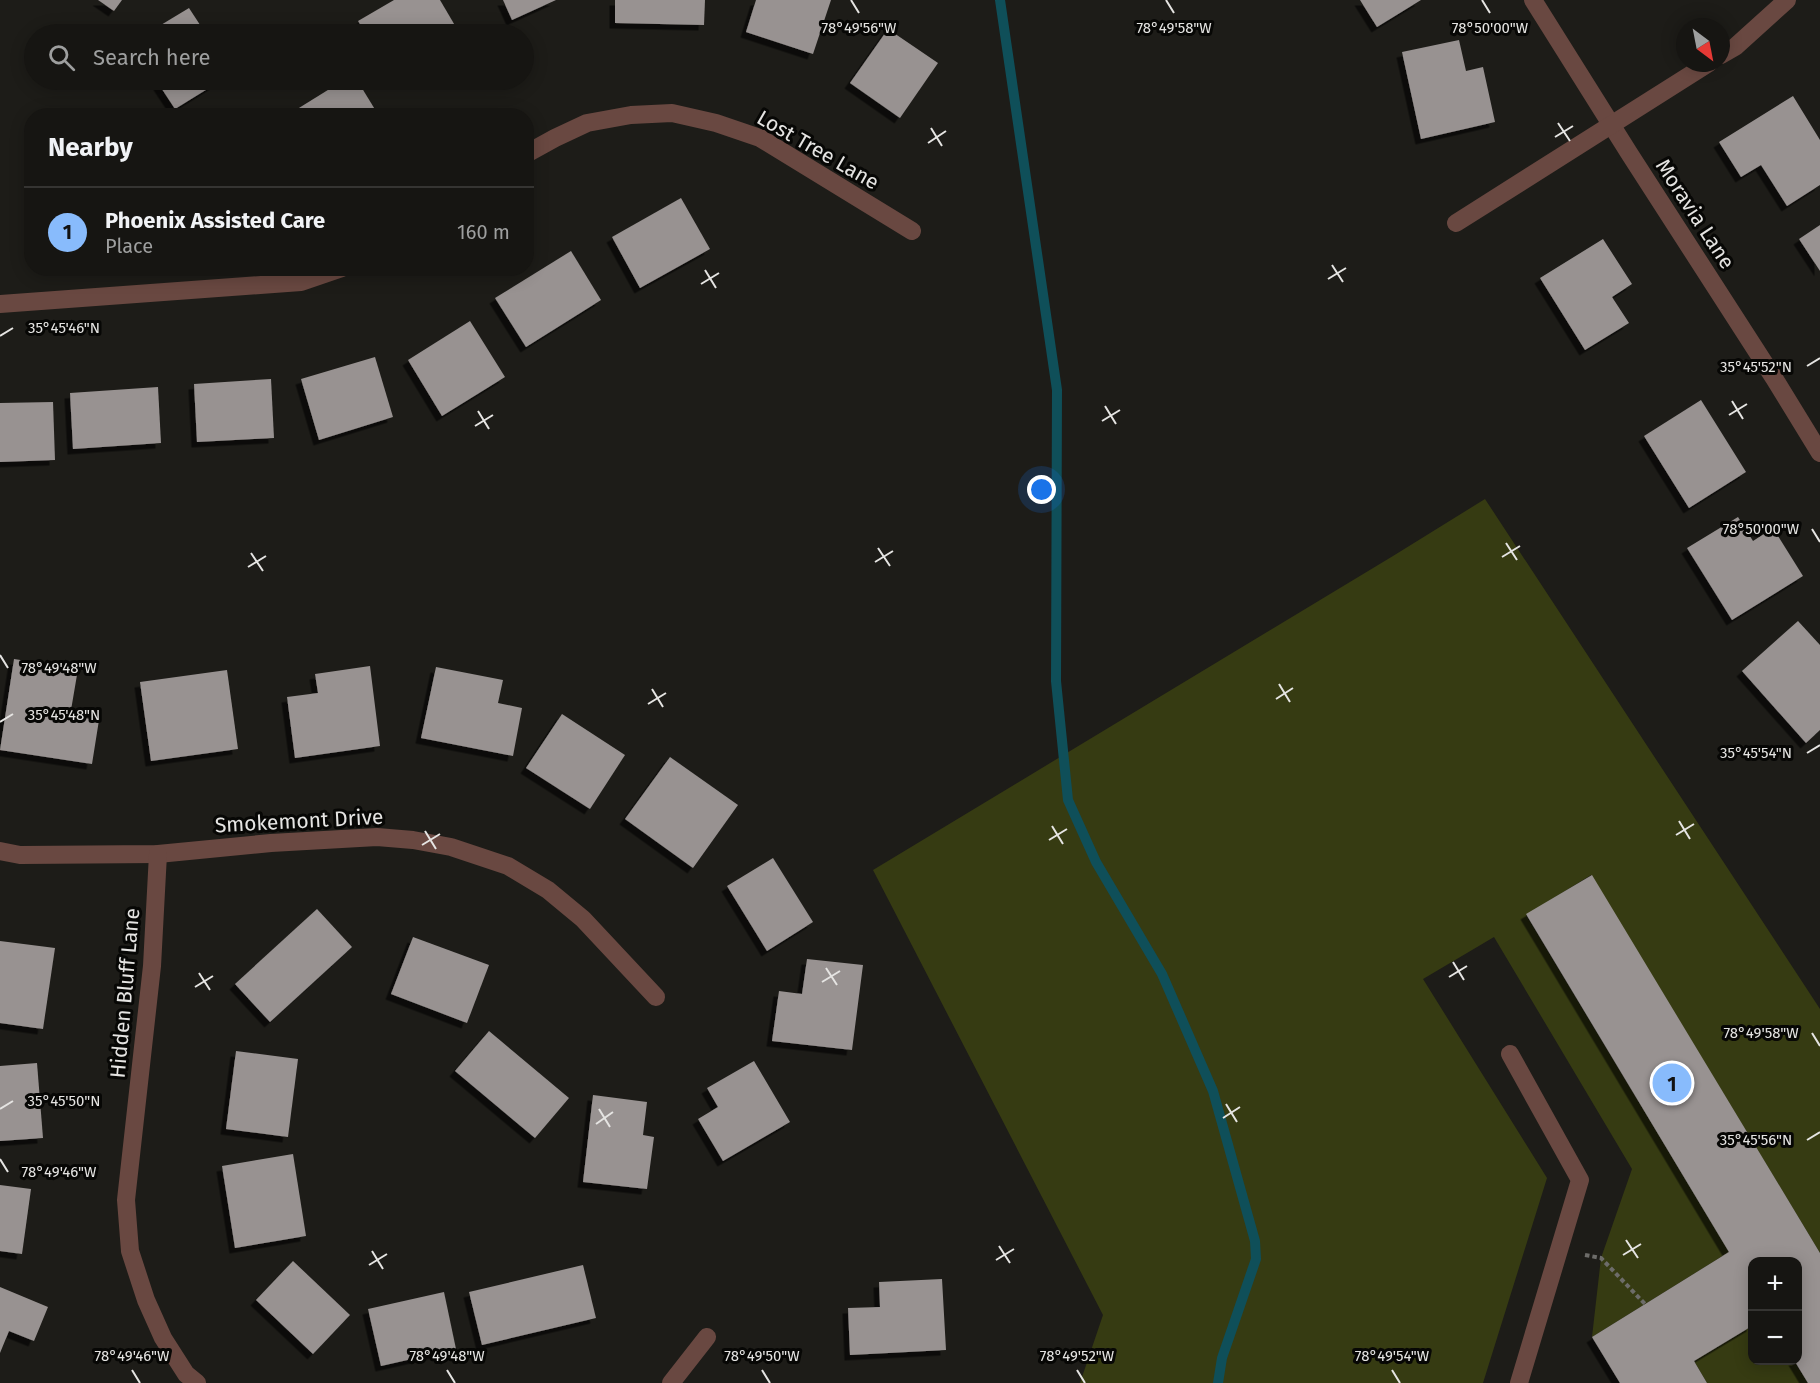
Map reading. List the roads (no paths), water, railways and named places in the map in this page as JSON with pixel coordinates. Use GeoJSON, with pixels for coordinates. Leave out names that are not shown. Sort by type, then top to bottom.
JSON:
{"type":"FeatureCollection","features":[{"type":"Feature","properties":{"kind":"street","name":"Moravia Lane"},"geometry":{"type":"LineString","coordinates":[[1533,0],[1820,453]]}},
{"type":"Feature","properties":{"kind":"street"},"geometry":{"type":"LineString","coordinates":[[1730,49],[1787,0]]}},
{"type":"Feature","properties":{"kind":"street"},"geometry":{"type":"LineString","coordinates":[[1456,223],[1695,72]]}},
{"type":"Feature","properties":{"kind":"street","name":"Lost Tree Lane"},"geometry":{"type":"LineString","coordinates":[[534,150],[587,123],[631,115],[672,113],[716,123],[760,138],[912,231]]}},
{"type":"Feature","properties":{"kind":"street"},"geometry":{"type":"LineString","coordinates":[[0,304],[301,282],[319,276]]}},
{"type":"Feature","properties":{"kind":"street","name":"Smokemont Drive"},"geometry":{"type":"LineString","coordinates":[[0,851],[20,855],[158,854],[271,843],[377,837],[452,847],[508,866],[548,891],[583,919],[656,996]]}},
{"type":"Feature","properties":{"kind":"street","name":"Hidden Bluff Lane"},"geometry":{"type":"LineString","coordinates":[[158,854],[152,966],[126,1200],[130,1251],[146,1300],[186,1380]]}},
{"type":"Feature","properties":{"kind":"street"},"geometry":{"type":"LineString","coordinates":[[1510,1054],[1580,1180],[1519,1383]]}},
{"type":"Feature","properties":{"kind":"street"},"geometry":{"type":"LineString","coordinates":[[671,1383],[707,1337]]}},
{"type":"Feature","properties":{"kind":"waterway"},"geometry":{"type":"LineString","coordinates":[[1000,0],[1057,390],[1056,681],[1068,800],[1096,862],[1162,974],[1213,1091],[1255,1241],[1256,1259],[1222,1358],[1218,1383]]}},
{"type":"Feature","properties":{"kind":"place","name":"Phoenix Assisted Care"},"geometry":{"type":"Point","coordinates":[1672,1083]}}]}
